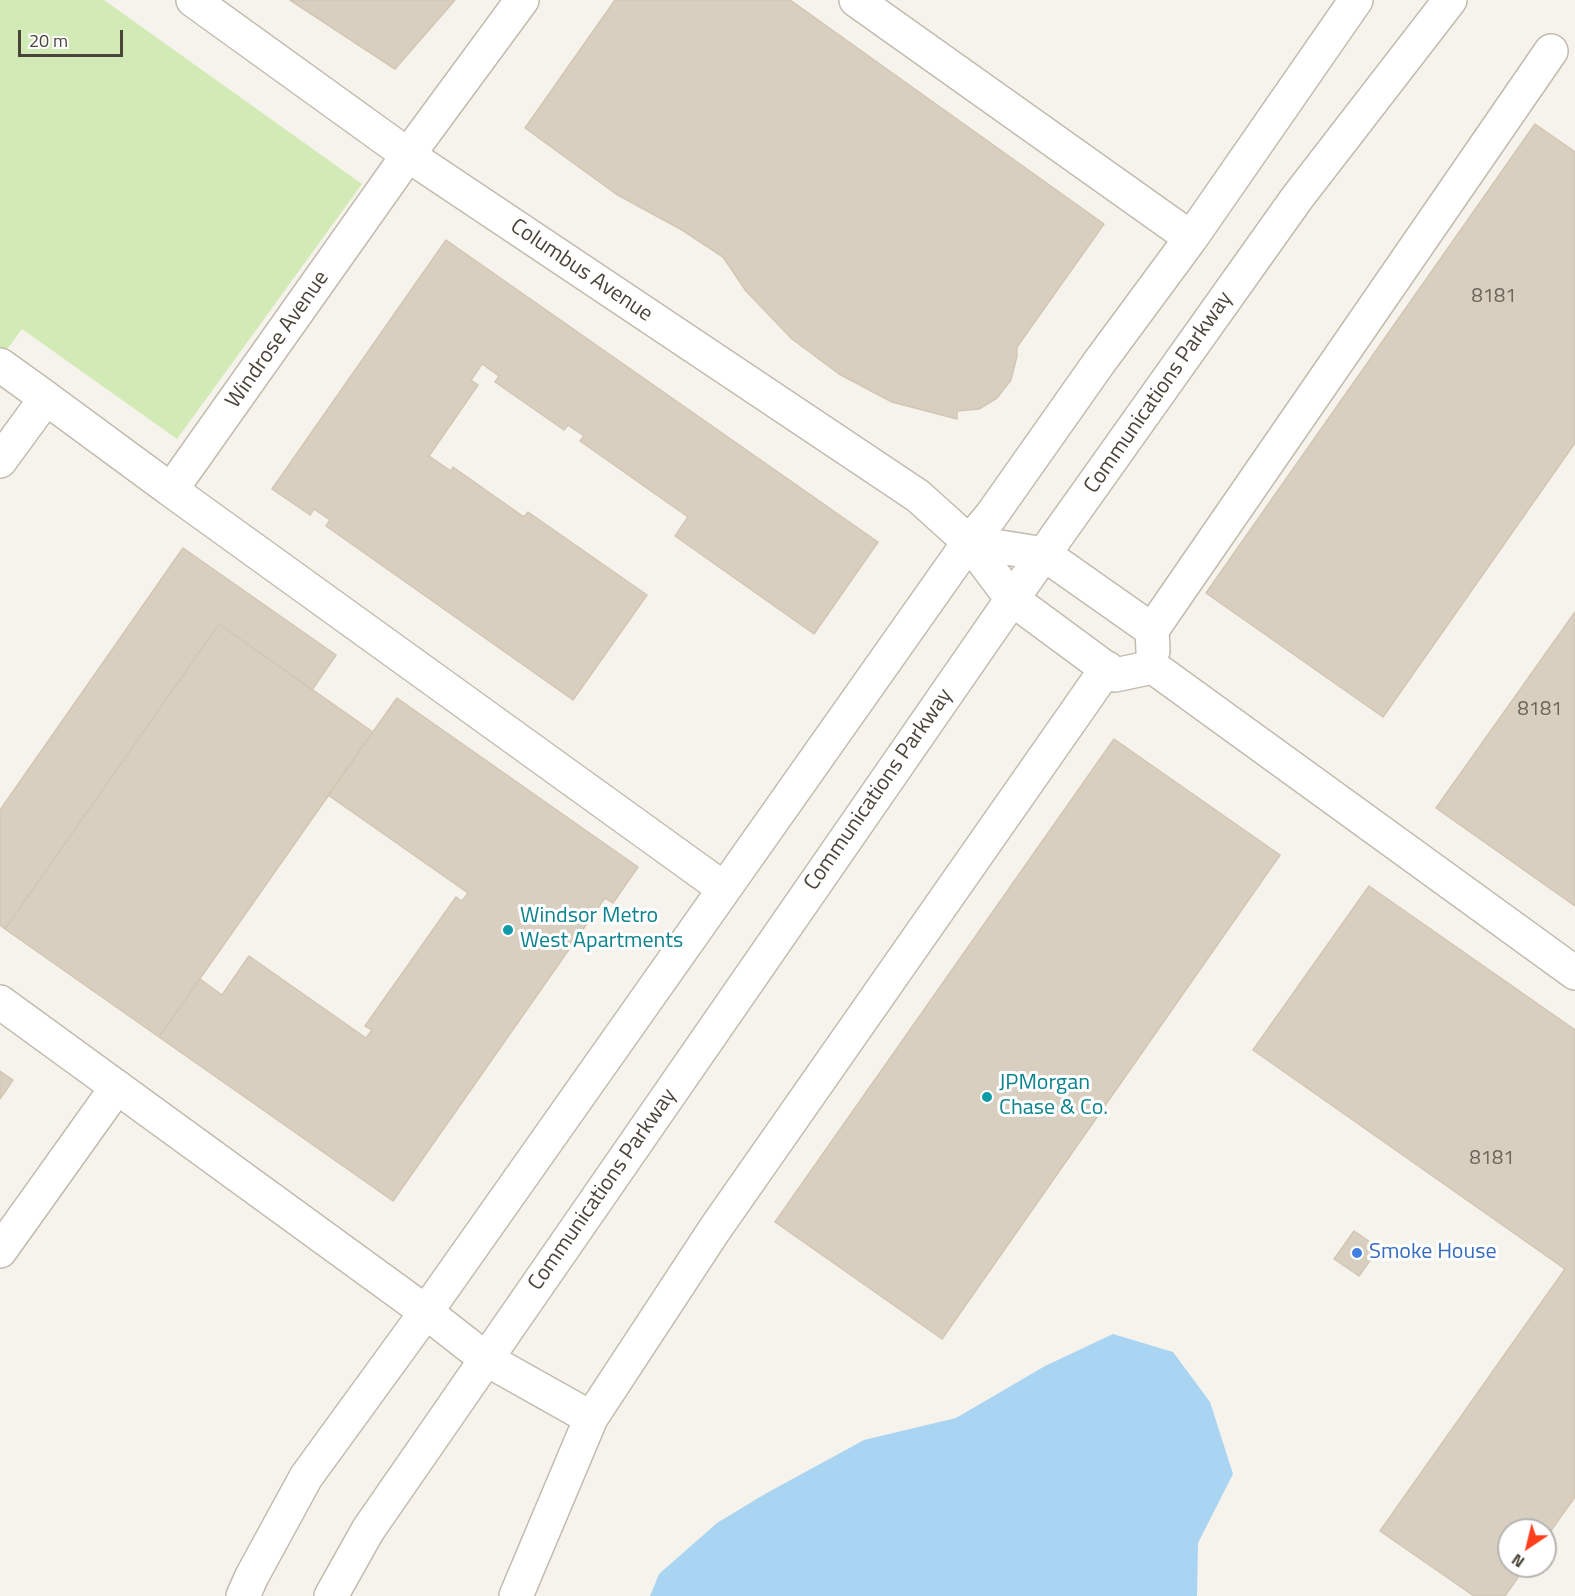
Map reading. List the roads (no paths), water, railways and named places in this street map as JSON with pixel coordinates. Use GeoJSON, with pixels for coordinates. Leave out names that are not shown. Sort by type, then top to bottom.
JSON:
{"type":"FeatureCollection","features":[{"type":"Feature","properties":{"kind":"street","name":"Columbus Avenue"},"geometry":{"type":"LineString","coordinates":[[193,0],[408,155],[918,496],[969,542],[1012,599],[1107,668]]}},
{"type":"Feature","properties":{"kind":"street","name":"Windrose Avenue"},"geometry":{"type":"LineString","coordinates":[[171,490],[408,155],[522,0]]}},
{"type":"Feature","properties":{"kind":"street"},"geometry":{"type":"LineString","coordinates":[[856,0],[1191,238]]}},
{"type":"Feature","properties":{"kind":"street"},"geometry":{"type":"LineString","coordinates":[[243,1596],[306,1477],[426,1312],[969,542],[991,516],[1098,364],[1191,238],[1356,0]]}},
{"type":"Feature","properties":{"kind":"street","name":"Communications Parkway"},"geometry":{"type":"LineString","coordinates":[[331,1596],[368,1530],[1012,599],[1298,198],[1450,0]]}},
{"type":"Feature","properties":{"kind":"street"},"geometry":{"type":"LineString","coordinates":[[1153,667],[1152,630],[1551,51]]}},
{"type":"Feature","properties":{"kind":"street"},"geometry":{"type":"LineString","coordinates":[[0,365],[723,888]]}},
{"type":"Feature","properties":{"kind":"street"},"geometry":{"type":"LineString","coordinates":[[0,461],[46,398]]}},
{"type":"Feature","properties":{"kind":"street"},"geometry":{"type":"LineString","coordinates":[[969,542],[1044,554],[1152,630]]}},
{"type":"Feature","properties":{"kind":"street"},"geometry":{"type":"LineString","coordinates":[[516,1596],[591,1418],[715,1229],[1107,668],[1115,675],[1153,667],[1575,973]]}},
{"type":"Feature","properties":{"kind":"street"},"geometry":{"type":"LineString","coordinates":[[0,1002],[426,1312],[486,1359],[591,1418]]}},
{"type":"Feature","properties":{"kind":"street"},"geometry":{"type":"LineString","coordinates":[[0,1251],[117,1087]]}},
{"type":"Feature","properties":{"kind":"water"},"geometry":{"type":"Polygon","coordinates":[[[1113,1334],[1173,1352],[1210,1402],[1233,1474],[1198,1543],[1197,1596],[650,1596],[659,1574],[717,1523],[765,1494],[864,1440],[956,1418],[1045,1366],[1113,1334]]]}},
{"type":"Feature","properties":{"kind":"place","name":"Windsor Metro West Apartments"},"geometry":{"type":"Point","coordinates":[508,930]}},
{"type":"Feature","properties":{"kind":"place","name":"JPMorgan Chase & Co."},"geometry":{"type":"Point","coordinates":[987,1097]}},
{"type":"Feature","properties":{"kind":"place","name":"Smoke House"},"geometry":{"type":"Point","coordinates":[1357,1253]}}]}
